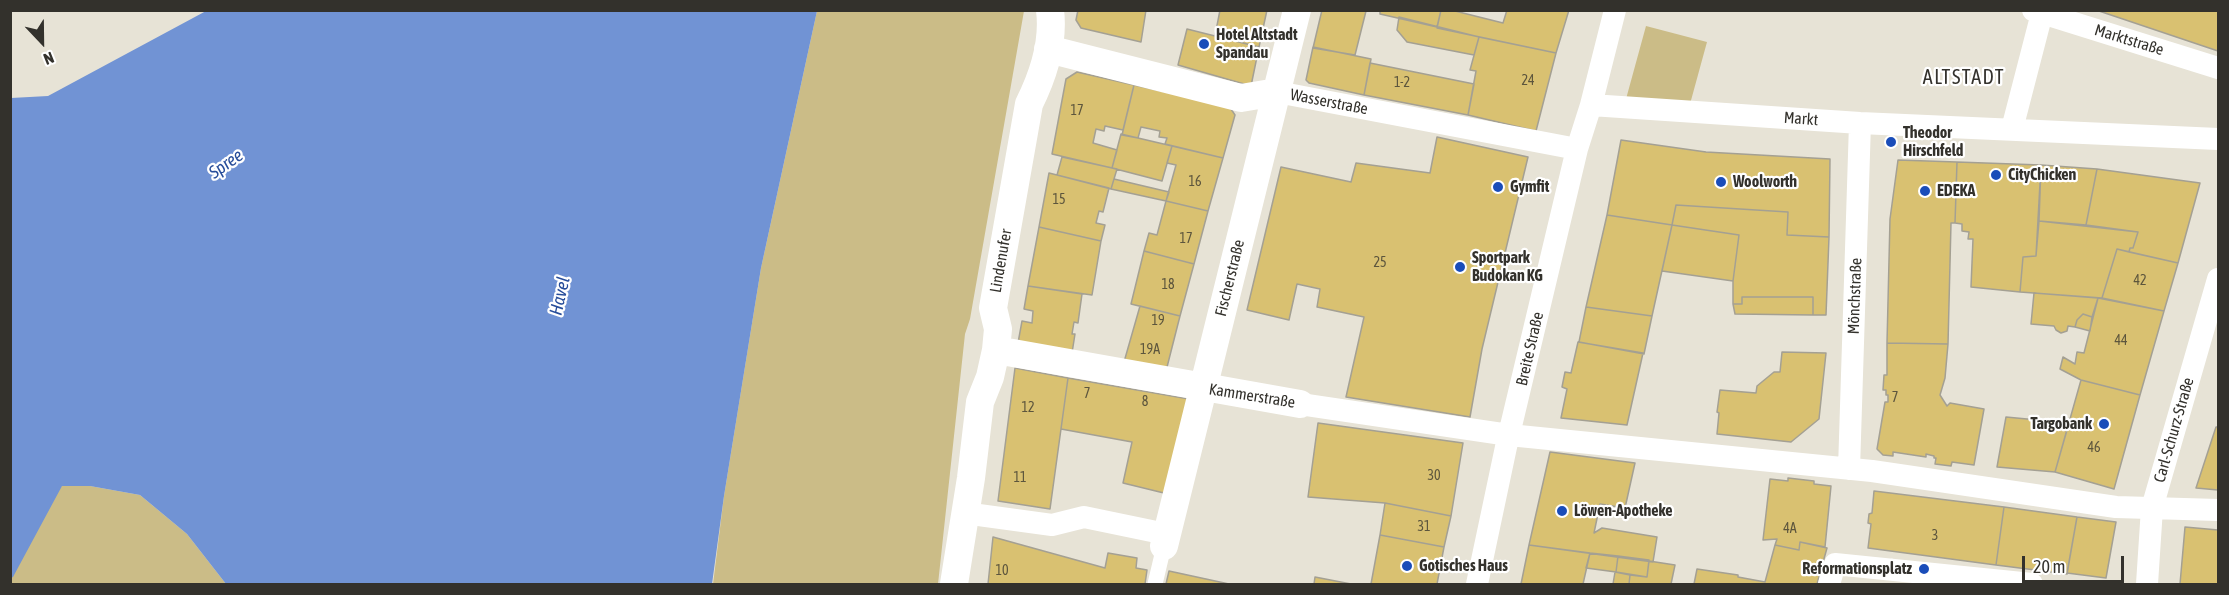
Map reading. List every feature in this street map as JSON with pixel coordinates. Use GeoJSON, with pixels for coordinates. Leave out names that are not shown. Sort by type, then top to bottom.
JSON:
{"type":"FeatureCollection","features":[{"type":"Feature","properties":{"kind":"street","name":"Lindenufer"},"geometry":{"type":"LineString","coordinates":[[954,585],[980,402],[990,377],[996,350],[998,329],[993,308],[1029,105],[1041,80],[1048,49],[1050,10]]}},
{"type":"Feature","properties":{"kind":"street","name":"Fischerstraße"},"geometry":{"type":"LineString","coordinates":[[1165,540],[1297,10]]}},
{"type":"Feature","properties":{"kind":"street","name":"Breite Straße"},"geometry":{"type":"LineString","coordinates":[[1477,585],[1509,435],[1577,149],[1591,105],[1615,10]]}},
{"type":"Feature","properties":{"kind":"street","name":"Marktstraße"},"geometry":{"type":"LineString","coordinates":[[2039,11],[2218,68]]}},
{"type":"Feature","properties":{"kind":"street"},"geometry":{"type":"LineString","coordinates":[[2012,129],[2039,11]]}},
{"type":"Feature","properties":{"kind":"street","name":"Wasserstraße"},"geometry":{"type":"LineString","coordinates":[[1048,49],[1241,99],[1277,92],[1577,149]]}},
{"type":"Feature","properties":{"kind":"street","name":"Markt"},"geometry":{"type":"LineString","coordinates":[[1591,105],[1860,123],[2218,139]]}},
{"type":"Feature","properties":{"kind":"street","name":"Mönchstraße"},"geometry":{"type":"LineString","coordinates":[[1850,469],[1860,123]]}},
{"type":"Feature","properties":{"kind":"street","name":"Carl-Schurz-Straße"},"geometry":{"type":"LineString","coordinates":[[2147,585],[2152,508],[2218,279]]}},
{"type":"Feature","properties":{"kind":"street","name":"Kammerstraße"},"geometry":{"type":"LineString","coordinates":[[996,350],[1202,388],[1509,435]]}},
{"type":"Feature","properties":{"kind":"street"},"geometry":{"type":"LineString","coordinates":[[1509,435],[1850,469],[2116,507],[2218,510]]}},
{"type":"Feature","properties":{"kind":"street"},"geometry":{"type":"LineString","coordinates":[[964,513],[1052,525],[1084,517],[1165,540]]}},
{"type":"Feature","properties":{"kind":"street"},"geometry":{"type":"LineString","coordinates":[[1829,585],[1835,564],[2032,585]]}},
{"type":"Feature","properties":{"kind":"lane"},"geometry":{"type":"LineString","coordinates":[[1155,585],[1165,540]]}},
{"type":"Feature","properties":{"kind":"shaded area"},"geometry":{"type":"Polygon","coordinates":[[[817,11],[1024,11],[970,319],[965,334],[938,584],[713,584],[724,496],[761,268],[817,11]]]}},
{"type":"Feature","properties":{"kind":"shaded area"},"geometry":{"type":"Polygon","coordinates":[[[1646,26],[1707,42],[1687,115],[1626,99],[1646,26]]]}},
{"type":"Feature","properties":{"kind":"shaded area"},"geometry":{"type":"Polygon","coordinates":[[[62,486],[90,486],[140,495],[187,534],[226,584],[11,584],[11,507],[62,486]]]}},
{"type":"Feature","properties":{"kind":"water"},"geometry":{"type":"Polygon","coordinates":[[[206,11],[817,11],[761,268],[712,584],[226,584],[187,534],[140,495],[90,486],[62,486],[11,578],[11,98],[48,96],[206,11]]]}},
{"type":"Feature","properties":{"kind":"building"},"geometry":{"type":"Polygon","coordinates":[[[1078,10],[1146,10],[1141,42],[1081,28],[1076,20],[1078,10]]]}},
{"type":"Feature","properties":{"kind":"building"},"geometry":{"type":"Polygon","coordinates":[[[1220,10],[1267,10],[1259,47],[1215,36],[1220,10]]]}},
{"type":"Feature","properties":{"kind":"building"},"geometry":{"type":"Polygon","coordinates":[[[1322,10],[1366,11],[1355,55],[1313,48],[1322,10]]]}},
{"type":"Feature","properties":{"kind":"building"},"geometry":{"type":"Polygon","coordinates":[[[1380,10],[1441,10],[1437,27],[1380,14],[1380,10]]]}},
{"type":"Feature","properties":{"kind":"building"},"geometry":{"type":"Polygon","coordinates":[[[1441,10],[1451,10],[1503,23],[1507,10],[1569,10],[1556,53],[1437,28],[1441,10]]]}},
{"type":"Feature","properties":{"kind":"building"},"geometry":{"type":"Polygon","coordinates":[[[2096,10],[2218,10],[2218,51],[2096,10]]]}},
{"type":"Feature","properties":{"kind":"building"},"geometry":{"type":"Polygon","coordinates":[[[1399,17],[1479,37],[1474,55],[1407,42],[1397,30],[1399,17]]]}},
{"type":"Feature","properties":{"kind":"building"},"geometry":{"type":"Polygon","coordinates":[[[1187,29],[1259,47],[1251,86],[1178,65],[1187,29]]]}},
{"type":"Feature","properties":{"kind":"building"},"geometry":{"type":"Polygon","coordinates":[[[1479,37],[1556,53],[1536,131],[1468,115],[1476,71],[1470,70],[1479,37]]]}},
{"type":"Feature","properties":{"kind":"building"},"geometry":{"type":"Polygon","coordinates":[[[1313,47],[1371,59],[1364,95],[1309,83],[1306,80],[1313,47]]]}},
{"type":"Feature","properties":{"kind":"building"},"geometry":{"type":"Polygon","coordinates":[[[1370,63],[1474,84],[1468,115],[1364,95],[1370,63]]]}},
{"type":"Feature","properties":{"kind":"building"},"geometry":{"type":"Polygon","coordinates":[[[1077,72],[1134,85],[1123,130],[1105,126],[1104,131],[1096,129],[1093,143],[1117,150],[1112,168],[1052,154],[1066,79],[1077,72]]]}},
{"type":"Feature","properties":{"kind":"building"},"geometry":{"type":"Polygon","coordinates":[[[1134,85],[1229,106],[1235,115],[1223,158],[1165,144],[1167,138],[1159,137],[1160,131],[1141,127],[1138,138],[1122,135],[1134,85]]]}},
{"type":"Feature","properties":{"kind":"building"},"geometry":{"type":"Polygon","coordinates":[[[1121,134],[1172,146],[1162,181],[1112,168],[1121,134]]]}},
{"type":"Feature","properties":{"kind":"building"},"geometry":{"type":"Polygon","coordinates":[[[1437,137],[1528,157],[1482,349],[1470,417],[1346,397],[1364,317],[1317,307],[1320,289],[1297,284],[1289,320],[1247,310],[1281,167],[1351,182],[1356,163],[1430,173],[1437,137]]]}},
{"type":"Feature","properties":{"kind":"building","name":"Woolworth"},"geometry":{"type":"Polygon","coordinates":[[[1621,140],[1706,152],[1830,159],[1829,237],[1787,235],[1788,212],[1676,205],[1672,225],[1607,215],[1621,140]]]}},
{"type":"Feature","properties":{"kind":"building"},"geometry":{"type":"Polygon","coordinates":[[[1172,146],[1223,158],[1208,211],[1166,201],[1176,165],[1167,163],[1172,146]]]}},
{"type":"Feature","properties":{"kind":"building"},"geometry":{"type":"Polygon","coordinates":[[[1062,157],[1117,169],[1111,189],[1057,175],[1062,157]]]}},
{"type":"Feature","properties":{"kind":"building"},"geometry":{"type":"Polygon","coordinates":[[[1898,160],[1957,162],[1955,223],[1951,223],[1948,344],[1887,343],[1890,219],[1898,160]]]}},
{"type":"Feature","properties":{"kind":"building"},"geometry":{"type":"Polygon","coordinates":[[[1957,162],[2041,165],[2036,256],[2023,257],[2020,292],[1971,287],[1973,239],[1968,239],[1969,232],[1962,231],[1962,224],[1955,223],[1957,162]]]}},
{"type":"Feature","properties":{"kind":"building"},"geometry":{"type":"Polygon","coordinates":[[[2041,165],[2097,169],[2086,225],[2039,221],[2041,165]]]}},
{"type":"Feature","properties":{"kind":"building"},"geometry":{"type":"Polygon","coordinates":[[[2097,169],[2200,183],[2178,263],[2129,252],[2130,248],[2133,248],[2138,232],[2086,225],[2097,169]]]}},
{"type":"Feature","properties":{"kind":"building"},"geometry":{"type":"Polygon","coordinates":[[[1049,173],[1109,188],[1103,212],[1099,211],[1096,223],[1105,225],[1101,241],[1039,227],[1049,173]]]}},
{"type":"Feature","properties":{"kind":"building"},"geometry":{"type":"Polygon","coordinates":[[[1114,179],[1169,192],[1166,201],[1111,189],[1114,179]]]}},
{"type":"Feature","properties":{"kind":"building"},"geometry":{"type":"Polygon","coordinates":[[[1166,201],[1208,211],[1194,264],[1144,251],[1149,233],[1157,235],[1166,201]]]}},
{"type":"Feature","properties":{"kind":"building"},"geometry":{"type":"Polygon","coordinates":[[[1676,205],[1788,212],[1787,235],[1829,237],[1826,315],[1813,315],[1813,297],[1742,297],[1742,304],[1733,304],[1733,281],[1739,235],[1672,225],[1676,205]]]}},
{"type":"Feature","properties":{"kind":"building"},"geometry":{"type":"Polygon","coordinates":[[[1607,215],[1672,225],[1652,316],[1586,307],[1607,215]]]}},
{"type":"Feature","properties":{"kind":"building"},"geometry":{"type":"Polygon","coordinates":[[[2039,221],[2138,232],[2133,248],[2130,248],[2129,252],[2117,249],[2102,298],[2020,292],[2023,257],[2036,256],[2039,221]]]}},
{"type":"Feature","properties":{"kind":"building"},"geometry":{"type":"Polygon","coordinates":[[[1672,225],[1739,235],[1733,281],[1662,271],[1672,225]]]}},
{"type":"Feature","properties":{"kind":"building"},"geometry":{"type":"Polygon","coordinates":[[[1039,227],[1101,241],[1092,295],[1028,286],[1039,227]]]}},
{"type":"Feature","properties":{"kind":"building"},"geometry":{"type":"Polygon","coordinates":[[[2117,249],[2178,263],[2164,311],[2102,298],[2117,249]]]}},
{"type":"Feature","properties":{"kind":"building"},"geometry":{"type":"Polygon","coordinates":[[[1144,251],[1194,264],[1180,316],[1131,304],[1144,251]]]}},
{"type":"Feature","properties":{"kind":"building"},"geometry":{"type":"Polygon","coordinates":[[[1028,286],[1082,294],[1078,323],[1074,322],[1072,353],[1018,343],[1022,321],[1032,323],[1033,311],[1024,309],[1028,286]]]}},
{"type":"Feature","properties":{"kind":"building"},"geometry":{"type":"Polygon","coordinates":[[[2034,293],[2098,298],[2092,317],[2083,314],[2077,320],[2075,327],[2068,326],[2067,331],[2061,333],[2054,326],[2031,324],[2034,293]]]}},
{"type":"Feature","properties":{"kind":"building"},"geometry":{"type":"Polygon","coordinates":[[[1742,297],[1813,297],[1813,315],[1735,314],[1733,304],[1742,304],[1742,297]]]}},
{"type":"Feature","properties":{"kind":"building"},"geometry":{"type":"Polygon","coordinates":[[[2098,298],[2164,311],[2140,395],[2081,380],[2060,369],[2063,357],[2075,364],[2077,352],[2084,353],[2098,298]]]}},
{"type":"Feature","properties":{"kind":"building"},"geometry":{"type":"Polygon","coordinates":[[[1140,306],[1180,316],[1166,371],[1124,362],[1140,306]]]}},
{"type":"Feature","properties":{"kind":"building"},"geometry":{"type":"Polygon","coordinates":[[[1586,307],[1652,316],[1644,354],[1579,342],[1586,307]]]}},
{"type":"Feature","properties":{"kind":"building"},"geometry":{"type":"Polygon","coordinates":[[[2083,314],[2092,317],[2090,331],[2075,327],[2077,320],[2083,314]]]}},
{"type":"Feature","properties":{"kind":"building"},"geometry":{"type":"Polygon","coordinates":[[[1578,342],[1643,353],[1627,425],[1561,418],[1567,389],[1562,387],[1565,372],[1571,373],[1578,342]]]}},
{"type":"Feature","properties":{"kind":"building"},"geometry":{"type":"Polygon","coordinates":[[[1887,343],[1948,344],[1945,378],[1940,395],[1947,406],[1950,403],[1984,409],[1974,465],[1952,462],[1951,466],[1935,464],[1934,456],[1893,452],[1893,456],[1883,455],[1877,449],[1885,402],[1888,402],[1886,390],[1883,390],[1884,375],[1887,375],[1887,343]]]}},
{"type":"Feature","properties":{"kind":"building"},"geometry":{"type":"Polygon","coordinates":[[[1782,352],[1826,353],[1819,419],[1791,442],[1717,434],[1720,390],[1756,393],[1757,386],[1774,372],[1780,372],[1782,352]]]}},
{"type":"Feature","properties":{"kind":"building"},"geometry":{"type":"Polygon","coordinates":[[[1015,368],[1068,378],[1050,509],[998,501],[1015,368]]]}},
{"type":"Feature","properties":{"kind":"building"},"geometry":{"type":"Polygon","coordinates":[[[1068,378],[1189,399],[1168,494],[1123,483],[1132,442],[1061,429],[1068,378]]]}},
{"type":"Feature","properties":{"kind":"building"},"geometry":{"type":"Polygon","coordinates":[[[2081,380],[2140,395],[2114,489],[2055,472],[2081,380]]]}},
{"type":"Feature","properties":{"kind":"building"},"geometry":{"type":"Polygon","coordinates":[[[2006,417],[2069,423],[2055,472],[1997,467],[2006,417]]]}},
{"type":"Feature","properties":{"kind":"building"},"geometry":{"type":"Polygon","coordinates":[[[1318,423],[1463,443],[1451,516],[1385,503],[1308,497],[1318,423]]]}},
{"type":"Feature","properties":{"kind":"building"},"geometry":{"type":"Polygon","coordinates":[[[2216,427],[2218,427],[2218,490],[2196,488],[2216,427]]]}},
{"type":"Feature","properties":{"kind":"building"},"geometry":{"type":"Polygon","coordinates":[[[1550,452],[1635,463],[1625,508],[1600,504],[1594,533],[1602,528],[1657,537],[1653,562],[1529,545],[1550,452]]]}},
{"type":"Feature","properties":{"kind":"building"},"geometry":{"type":"Polygon","coordinates":[[[1788,478],[1814,481],[1814,484],[1831,486],[1825,547],[1800,542],[1799,550],[1775,545],[1777,539],[1763,540],[1770,479],[1788,481],[1788,478]]]}},
{"type":"Feature","properties":{"kind":"building"},"geometry":{"type":"Polygon","coordinates":[[[1874,491],[2004,507],[1996,565],[1868,548],[1871,524],[1868,523],[1869,514],[1872,513],[1874,491]]]}},
{"type":"Feature","properties":{"kind":"building"},"geometry":{"type":"Polygon","coordinates":[[[1385,503],[1451,516],[1444,547],[1380,535],[1385,503]]]}},
{"type":"Feature","properties":{"kind":"building"},"geometry":{"type":"Polygon","coordinates":[[[2004,507],[2077,517],[2067,574],[1996,565],[2004,507]]]}},
{"type":"Feature","properties":{"kind":"building"},"geometry":{"type":"Polygon","coordinates":[[[2077,517],[2116,522],[2106,578],[2067,573],[2077,517]]]}},
{"type":"Feature","properties":{"kind":"building"},"geometry":{"type":"Polygon","coordinates":[[[2185,527],[2218,530],[2218,584],[2180,584],[2185,527]]]}},
{"type":"Feature","properties":{"kind":"building","name":"Gotisches Haus"},"geometry":{"type":"Polygon","coordinates":[[[1380,535],[1444,547],[1437,584],[1371,584],[1380,535]]]}},
{"type":"Feature","properties":{"kind":"building"},"geometry":{"type":"Polygon","coordinates":[[[993,537],[1105,568],[1108,553],[1137,558],[1136,568],[1147,570],[1145,584],[988,584],[993,537]]]}},
{"type":"Feature","properties":{"kind":"building"},"geometry":{"type":"Polygon","coordinates":[[[1800,542],[1827,548],[1817,584],[1694,584],[1697,569],[1738,575],[1738,577],[1765,582],[1775,545],[1799,550],[1800,542]]]}},
{"type":"Feature","properties":{"kind":"building"},"geometry":{"type":"Polygon","coordinates":[[[1529,545],[1590,553],[1583,584],[1521,584],[1529,545]]]}},
{"type":"Feature","properties":{"kind":"building"},"geometry":{"type":"Polygon","coordinates":[[[1590,553],[1618,556],[1616,572],[1586,568],[1590,553]]]}},
{"type":"Feature","properties":{"kind":"building"},"geometry":{"type":"Polygon","coordinates":[[[1618,556],[1649,560],[1647,577],[1616,572],[1618,556]]]}},
{"type":"Feature","properties":{"kind":"building"},"geometry":{"type":"Polygon","coordinates":[[[1649,561],[1675,565],[1671,584],[1629,584],[1630,575],[1647,577],[1649,561]]]}},
{"type":"Feature","properties":{"kind":"building"},"geometry":{"type":"Polygon","coordinates":[[[1169,571],[1229,584],[1166,584],[1169,571]]]}},
{"type":"Feature","properties":{"kind":"building"},"geometry":{"type":"Polygon","coordinates":[[[1615,572],[1630,575],[1629,584],[1613,584],[1615,572]]]}},
{"type":"Feature","properties":{"kind":"building"},"geometry":{"type":"Polygon","coordinates":[[[1315,577],[1351,584],[1314,584],[1315,577]]]}},
{"type":"Feature","properties":{"kind":"place","name":"Hotel Altstadt Spandau"},"geometry":{"type":"Point","coordinates":[1204,44]}},
{"type":"Feature","properties":{"kind":"place","name":"Theodor Hirschfeld"},"geometry":{"type":"Point","coordinates":[1891,142]}},
{"type":"Feature","properties":{"kind":"place","name":"CityChicken"},"geometry":{"type":"Point","coordinates":[1996,175]}},
{"type":"Feature","properties":{"kind":"place","name":"Woolworth"},"geometry":{"type":"Point","coordinates":[1721,182]}},
{"type":"Feature","properties":{"kind":"place","name":"Gymfit"},"geometry":{"type":"Point","coordinates":[1498,187]}},
{"type":"Feature","properties":{"kind":"place","name":"EDEKA"},"geometry":{"type":"Point","coordinates":[1925,191]}},
{"type":"Feature","properties":{"kind":"place","name":"Sportpark Budokan KG"},"geometry":{"type":"Point","coordinates":[1460,267]}},
{"type":"Feature","properties":{"kind":"place","name":"Targobank"},"geometry":{"type":"Point","coordinates":[2104,424]}},
{"type":"Feature","properties":{"kind":"place","name":"Löwen-Apotheke"},"geometry":{"type":"Point","coordinates":[1562,511]}},
{"type":"Feature","properties":{"kind":"place","name":"Gotisches Haus"},"geometry":{"type":"Point","coordinates":[1407,566]}},
{"type":"Feature","properties":{"kind":"place","name":"Reformationsplatz"},"geometry":{"type":"Point","coordinates":[1924,569]}},
{"type":"Feature","properties":{"kind":"district","name":"ALTSTADT"},"geometry":{"type":"Point","coordinates":[1964,78]}},
{"type":"Feature","properties":{"kind":"water label","name":"Spree"},"geometry":{"type":"Point","coordinates":[226,164]}},
{"type":"Feature","properties":{"kind":"water label","name":"Havel"},"geometry":{"type":"Point","coordinates":[560,296]}}]}
